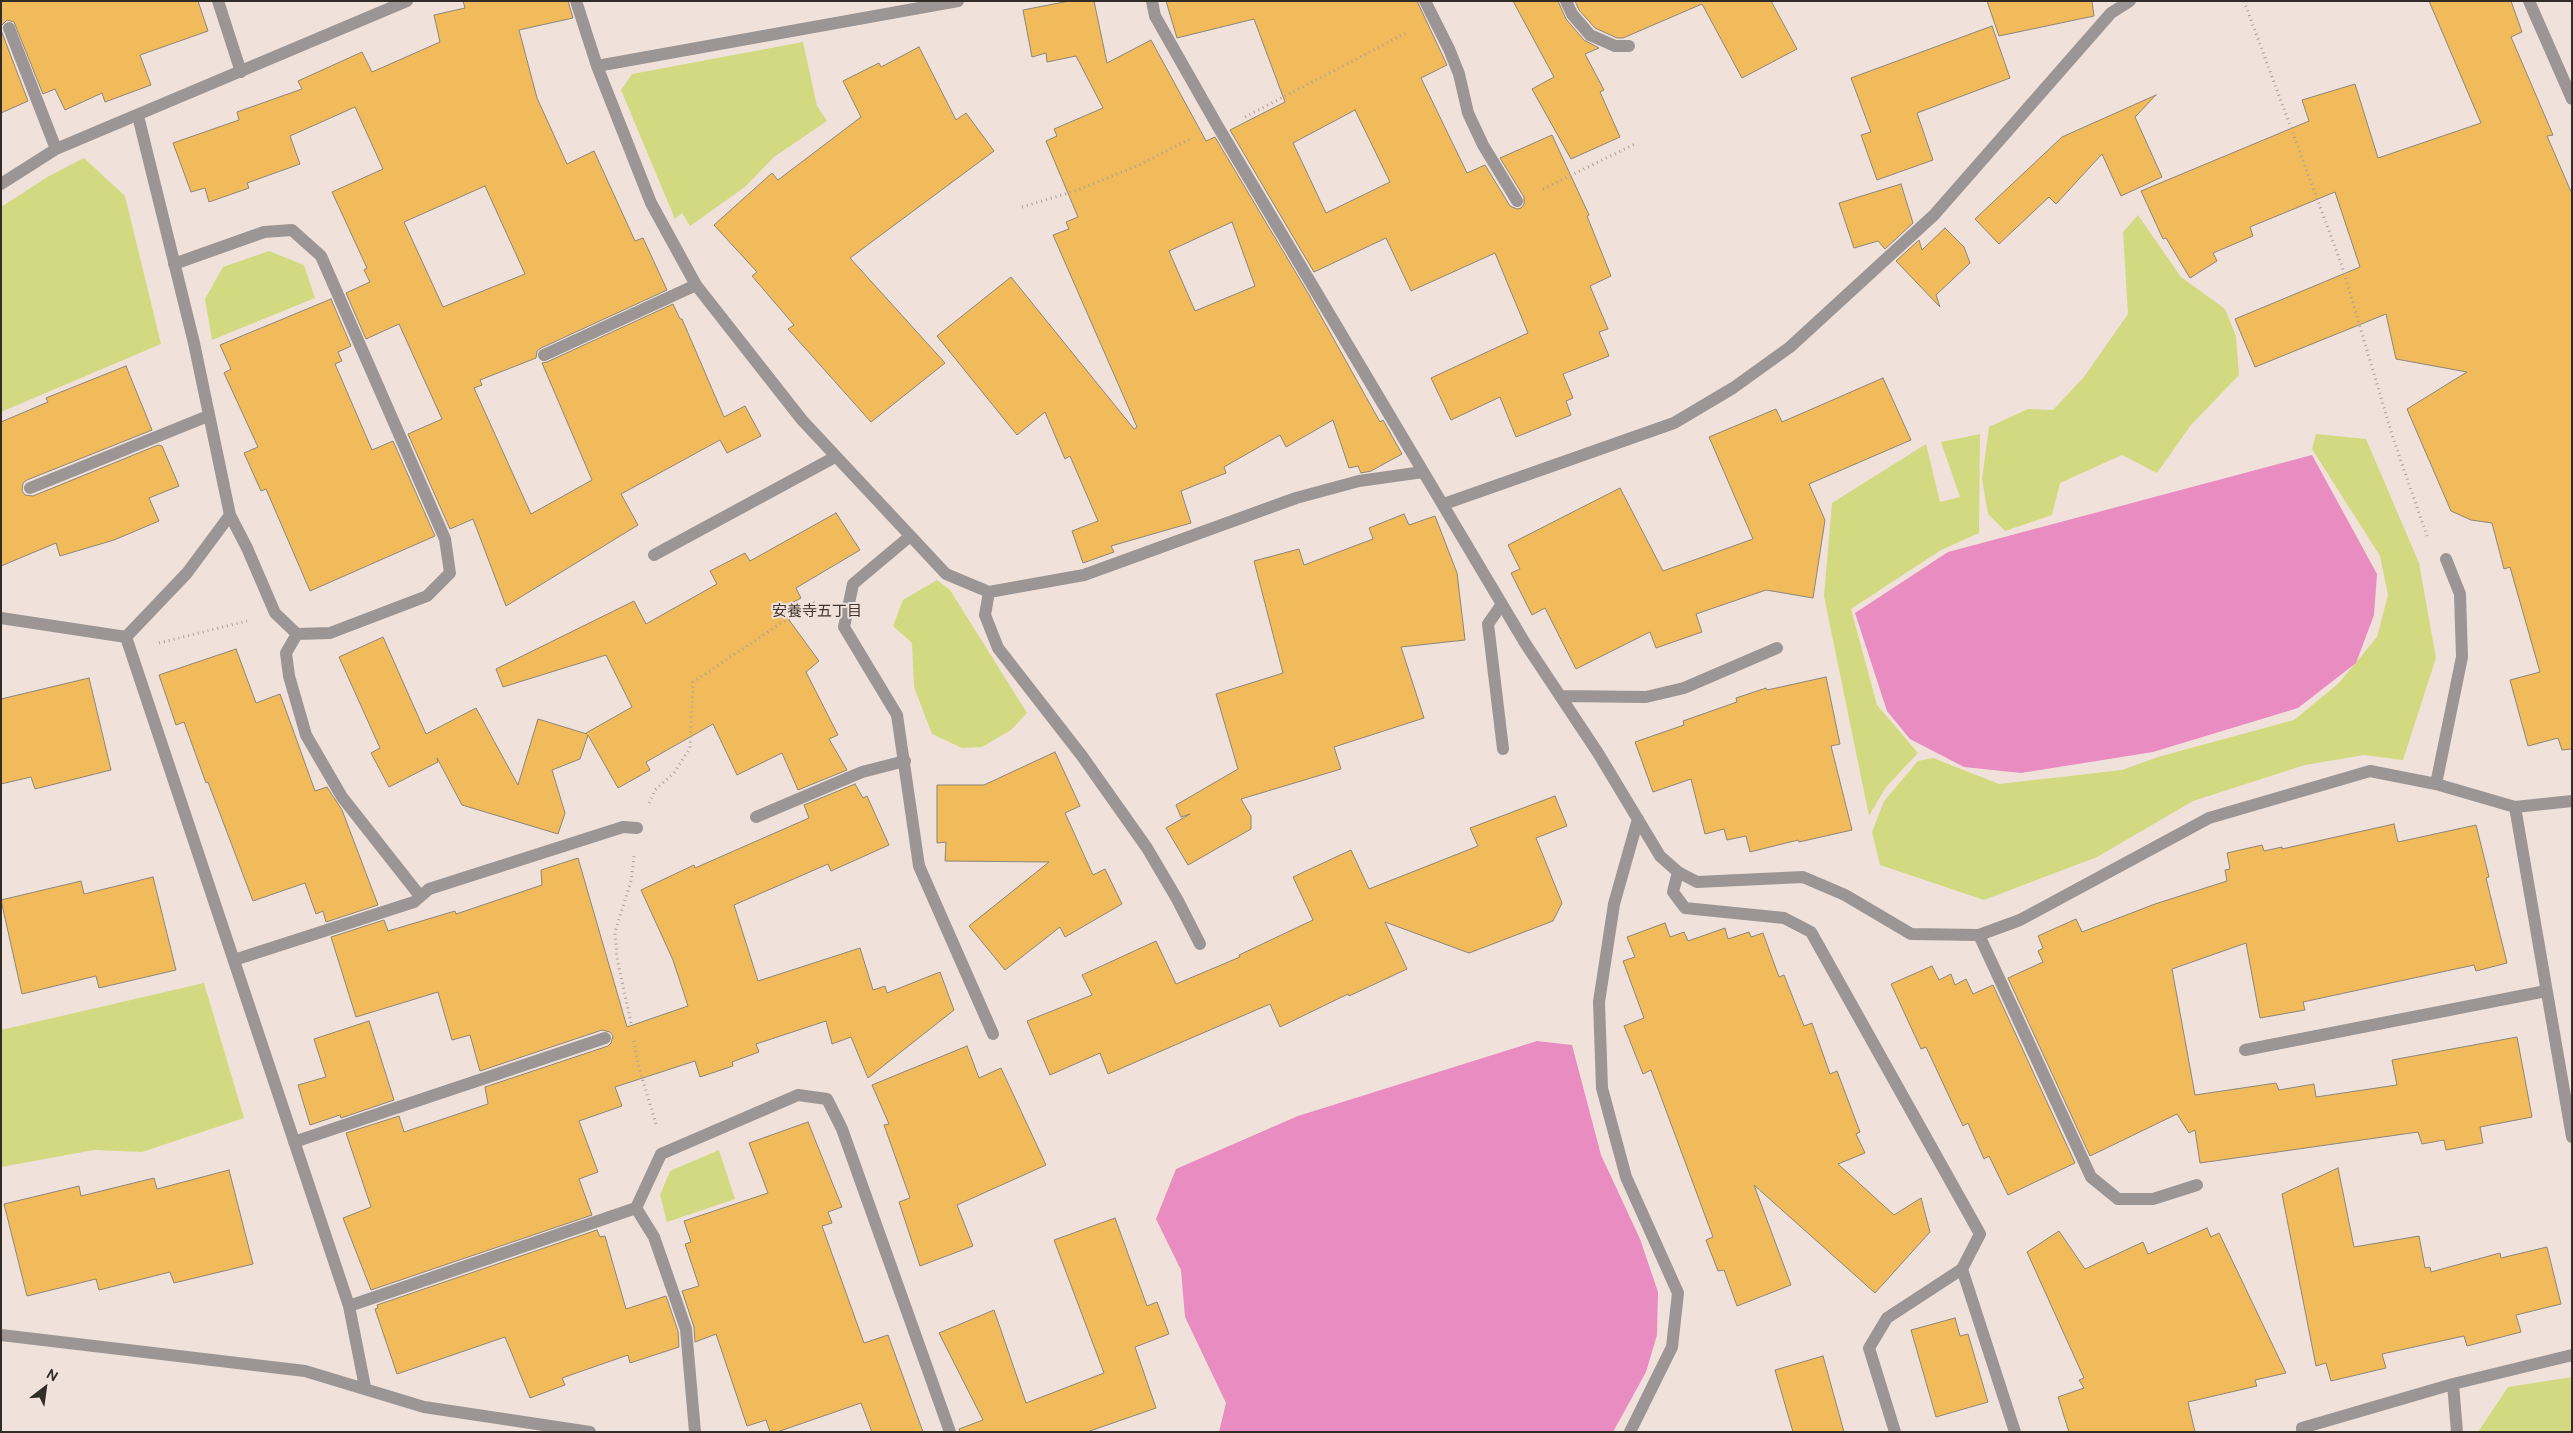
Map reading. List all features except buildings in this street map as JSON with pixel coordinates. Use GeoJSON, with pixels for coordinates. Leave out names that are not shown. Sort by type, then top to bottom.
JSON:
{"type":"FeatureCollection","features":[{"type":"Feature","properties":{"kind":"street"},"geometry":{"type":"LineString","coordinates":[[218,1],[241,72]]}},
{"type":"Feature","properties":{"kind":"street"},"geometry":{"type":"LineString","coordinates":[[1,184],[56,149],[407,1]]}},
{"type":"Feature","properties":{"kind":"street"},"geometry":{"type":"LineString","coordinates":[[576,1],[597,66],[651,203],[696,285],[802,420],[909,537],[946,574],[989,592],[1084,575],[1296,498],[1359,481],[1423,472]]}},
{"type":"Feature","properties":{"kind":"street"},"geometry":{"type":"LineString","coordinates":[[597,66],[958,1]]}},
{"type":"Feature","properties":{"kind":"street"},"geometry":{"type":"LineString","coordinates":[[1152,1],[1155,16],[1218,128],[1502,604],[1660,856],[1678,872],[1697,882],[1803,877],[1845,895],[1911,934],[1979,935],[2020,920],[2208,818],[2370,771],[2436,784],[2515,807],[2572,801]]}},
{"type":"Feature","properties":{"kind":"street"},"geometry":{"type":"LineString","coordinates":[[1425,1],[1459,74],[1468,113],[1483,145],[1517,201]]}},
{"type":"Feature","properties":{"kind":"street"},"geometry":{"type":"LineString","coordinates":[[1566,1],[1572,14],[1590,35],[1616,46],[1629,46]]}},
{"type":"Feature","properties":{"kind":"street"},"geometry":{"type":"LineString","coordinates":[[1444,504],[1674,422],[1733,388],[1790,347],[1934,215],[2111,13],[2130,1]]}},
{"type":"Feature","properties":{"kind":"street"},"geometry":{"type":"LineString","coordinates":[[2529,1],[2568,79],[2572,99]]}},
{"type":"Feature","properties":{"kind":"street"},"geometry":{"type":"LineString","coordinates":[[9,28],[56,149]]}},
{"type":"Feature","properties":{"kind":"street"},"geometry":{"type":"LineString","coordinates":[[138,116],[174,264],[194,343],[230,515],[247,548],[274,614],[297,634],[330,634],[427,596],[450,573],[445,539],[321,256],[292,230],[264,232],[174,264]]}},
{"type":"Feature","properties":{"kind":"street"},"geometry":{"type":"LineString","coordinates":[[544,355],[696,285]]}},
{"type":"Feature","properties":{"kind":"street"},"geometry":{"type":"LineString","coordinates":[[30,488],[208,416]]}},
{"type":"Feature","properties":{"kind":"street"},"geometry":{"type":"LineString","coordinates":[[654,555],[836,457]]}},
{"type":"Feature","properties":{"kind":"street"},"geometry":{"type":"LineString","coordinates":[[126,637],[187,573],[230,515]]}},
{"type":"Feature","properties":{"kind":"street"},"geometry":{"type":"LineString","coordinates":[[909,537],[852,584],[844,627],[897,715],[919,866],[993,1034]]}},
{"type":"Feature","properties":{"kind":"street"},"geometry":{"type":"LineString","coordinates":[[2436,784],[2462,657],[2460,594],[2446,559]]}},
{"type":"Feature","properties":{"kind":"street"},"geometry":{"type":"LineString","coordinates":[[989,592],[985,616],[998,648],[1082,756],[1147,848],[1177,899],[1200,944]]}},
{"type":"Feature","properties":{"kind":"street"},"geometry":{"type":"LineString","coordinates":[[1502,604],[1488,624],[1502,750]]}},
{"type":"Feature","properties":{"kind":"street"},"geometry":{"type":"LineString","coordinates":[[1,618],[126,637]]}},
{"type":"Feature","properties":{"kind":"street"},"geometry":{"type":"LineString","coordinates":[[297,634],[286,653],[289,676],[306,735],[342,797],[420,896]]}},
{"type":"Feature","properties":{"kind":"street"},"geometry":{"type":"LineString","coordinates":[[126,637],[349,1306],[365,1387]]}},
{"type":"Feature","properties":{"kind":"street"},"geometry":{"type":"LineString","coordinates":[[1560,696],[1646,698],[1684,688],[1777,648]]}},
{"type":"Feature","properties":{"kind":"street"},"geometry":{"type":"LineString","coordinates":[[756,816],[862,772],[904,761]]}},
{"type":"Feature","properties":{"kind":"street"},"geometry":{"type":"LineString","coordinates":[[2515,807],[2572,1137]]}},
{"type":"Feature","properties":{"kind":"street"},"geometry":{"type":"LineString","coordinates":[[1630,1432],[1672,1347],[1678,1293],[1626,1176],[1602,1088],[1599,1002],[1614,904],[1638,819]]}},
{"type":"Feature","properties":{"kind":"street"},"geometry":{"type":"LineString","coordinates":[[234,960],[414,902],[429,889],[623,827],[637,828]]}},
{"type":"Feature","properties":{"kind":"street"},"geometry":{"type":"LineString","coordinates":[[1678,872],[1673,892],[1685,908],[1784,918],[1812,932],[1980,1234],[1962,1269],[1888,1318],[1869,1348],[1895,1432]]}},
{"type":"Feature","properties":{"kind":"street"},"geometry":{"type":"LineString","coordinates":[[1979,935],[2091,1177],[2118,1199],[2153,1199],[2197,1185]]}},
{"type":"Feature","properties":{"kind":"street"},"geometry":{"type":"LineString","coordinates":[[2245,1050],[2546,991]]}},
{"type":"Feature","properties":{"kind":"street"},"geometry":{"type":"LineString","coordinates":[[294,1142],[605,1038]]}},
{"type":"Feature","properties":{"kind":"street"},"geometry":{"type":"LineString","coordinates":[[349,1306],[636,1208],[661,1154],[798,1095],[827,1099],[842,1129],[950,1432]]}},
{"type":"Feature","properties":{"kind":"street"},"geometry":{"type":"LineString","coordinates":[[636,1208],[654,1237],[686,1329],[694,1432]]}},
{"type":"Feature","properties":{"kind":"street"},"geometry":{"type":"LineString","coordinates":[[1962,1269],[2015,1432]]}},
{"type":"Feature","properties":{"kind":"street"},"geometry":{"type":"LineString","coordinates":[[1,1335],[304,1371],[365,1387],[424,1407],[590,1432]]}},
{"type":"Feature","properties":{"kind":"street"},"geometry":{"type":"LineString","coordinates":[[2302,1432],[2302,1428],[2453,1384],[2572,1355]]}},
{"type":"Feature","properties":{"kind":"street"},"geometry":{"type":"LineString","coordinates":[[2453,1384],[2457,1432]]}},
{"type":"Feature","properties":{"kind":"path"},"geometry":{"type":"LineString","coordinates":[[2244,1],[2342,266],[2393,438],[2432,549],[2446,559]]}},
{"type":"Feature","properties":{"kind":"path"},"geometry":{"type":"LineString","coordinates":[[1022,207],[1075,191],[1137,166],[1218,128],[1435,19]]}},
{"type":"Feature","properties":{"kind":"path"},"geometry":{"type":"LineString","coordinates":[[1517,201],[1635,144]]}},
{"type":"Feature","properties":{"kind":"path"},"geometry":{"type":"LineString","coordinates":[[661,1154],[660,1134],[639,1068],[617,958],[615,932],[631,881],[637,828],[655,790],[674,773],[690,748],[693,682],[813,602],[844,627]]}},
{"type":"Feature","properties":{"kind":"path"},"geometry":{"type":"LineString","coordinates":[[126,637],[162,644],[274,614]]}},
{"type":"Feature","properties":{"kind":"green space"},"geometry":{"type":"Polygon","coordinates":[[[803,42],[817,106],[827,121],[774,157],[745,187],[690,226],[682,213],[675,219],[621,90],[632,74],[803,42]]]}},
{"type":"Feature","properties":{"kind":"green space"},"geometry":{"type":"Polygon","coordinates":[[[84,158],[125,196],[161,344],[1,412],[1,207],[49,176],[84,158]]]}},
{"type":"Feature","properties":{"kind":"green space"},"geometry":{"type":"Polygon","coordinates":[[[2138,215],[2181,277],[2225,309],[2236,336],[2239,375],[2191,425],[2157,473],[2122,455],[2060,483],[2052,515],[2005,531],[1988,514],[1982,479],[1989,427],[2028,409],[2053,410],[2084,377],[2128,314],[2123,232],[2138,215]]]}},
{"type":"Feature","properties":{"kind":"green space"},"geometry":{"type":"Polygon","coordinates":[[[269,251],[304,265],[315,298],[212,340],[205,299],[223,267],[269,251]]]}},
{"type":"Feature","properties":{"kind":"green space"},"geometry":{"type":"Polygon","coordinates":[[[1980,434],[1979,533],[1941,550],[1851,609],[1877,705],[1918,753],[1886,787],[1869,816],[1824,596],[1832,503],[1926,444],[1940,502],[1960,497],[1941,442],[1980,434]]]}},
{"type":"Feature","properties":{"kind":"green space"},"geometry":{"type":"Polygon","coordinates":[[[2316,434],[2366,439],[2419,563],[2436,658],[2403,760],[2364,755],[2305,765],[2193,801],[2097,857],[1984,900],[1880,865],[1872,832],[1884,801],[1918,761],[1933,758],[1999,784],[2122,770],[2158,757],[2294,720],[2339,683],[2377,637],[2388,595],[2380,556],[2312,449],[2316,434]]]}},
{"type":"Feature","properties":{"kind":"green space"},"geometry":{"type":"Polygon","coordinates":[[[937,580],[950,590],[1027,713],[1011,730],[982,747],[962,748],[932,734],[914,687],[912,643],[893,626],[903,600],[937,580]]]}},
{"type":"Feature","properties":{"kind":"green space"},"geometry":{"type":"Polygon","coordinates":[[[204,983],[244,1118],[142,1152],[94,1150],[1,1167],[1,1030],[204,983]]]}},
{"type":"Feature","properties":{"kind":"green space"},"geometry":{"type":"Polygon","coordinates":[[[719,1150],[735,1199],[667,1222],[660,1195],[670,1171],[719,1150]]]}},
{"type":"Feature","properties":{"kind":"green space"},"geometry":{"type":"Polygon","coordinates":[[[2572,1377],[2572,1432],[2478,1432],[2508,1387],[2572,1377]]]}},
{"type":"Feature","properties":{"kind":"shaded area"},"geometry":{"type":"Polygon","coordinates":[[[2312,455],[2377,574],[2374,615],[2356,663],[2298,708],[2153,752],[2021,773],[1964,767],[1910,739],[1887,711],[1855,613],[1948,552],[2312,455]]]}},
{"type":"Feature","properties":{"kind":"shaded area"},"geometry":{"type":"Polygon","coordinates":[[[1537,1041],[1572,1045],[1601,1155],[1640,1239],[1658,1292],[1657,1335],[1646,1372],[1613,1432],[1219,1432],[1226,1403],[1185,1317],[1181,1270],[1156,1219],[1176,1169],[1298,1116],[1537,1041]]]}},
{"type":"Feature","properties":{"kind":"district","name":"安養寺五丁目"},"geometry":{"type":"Point","coordinates":[817,612]}}]}
